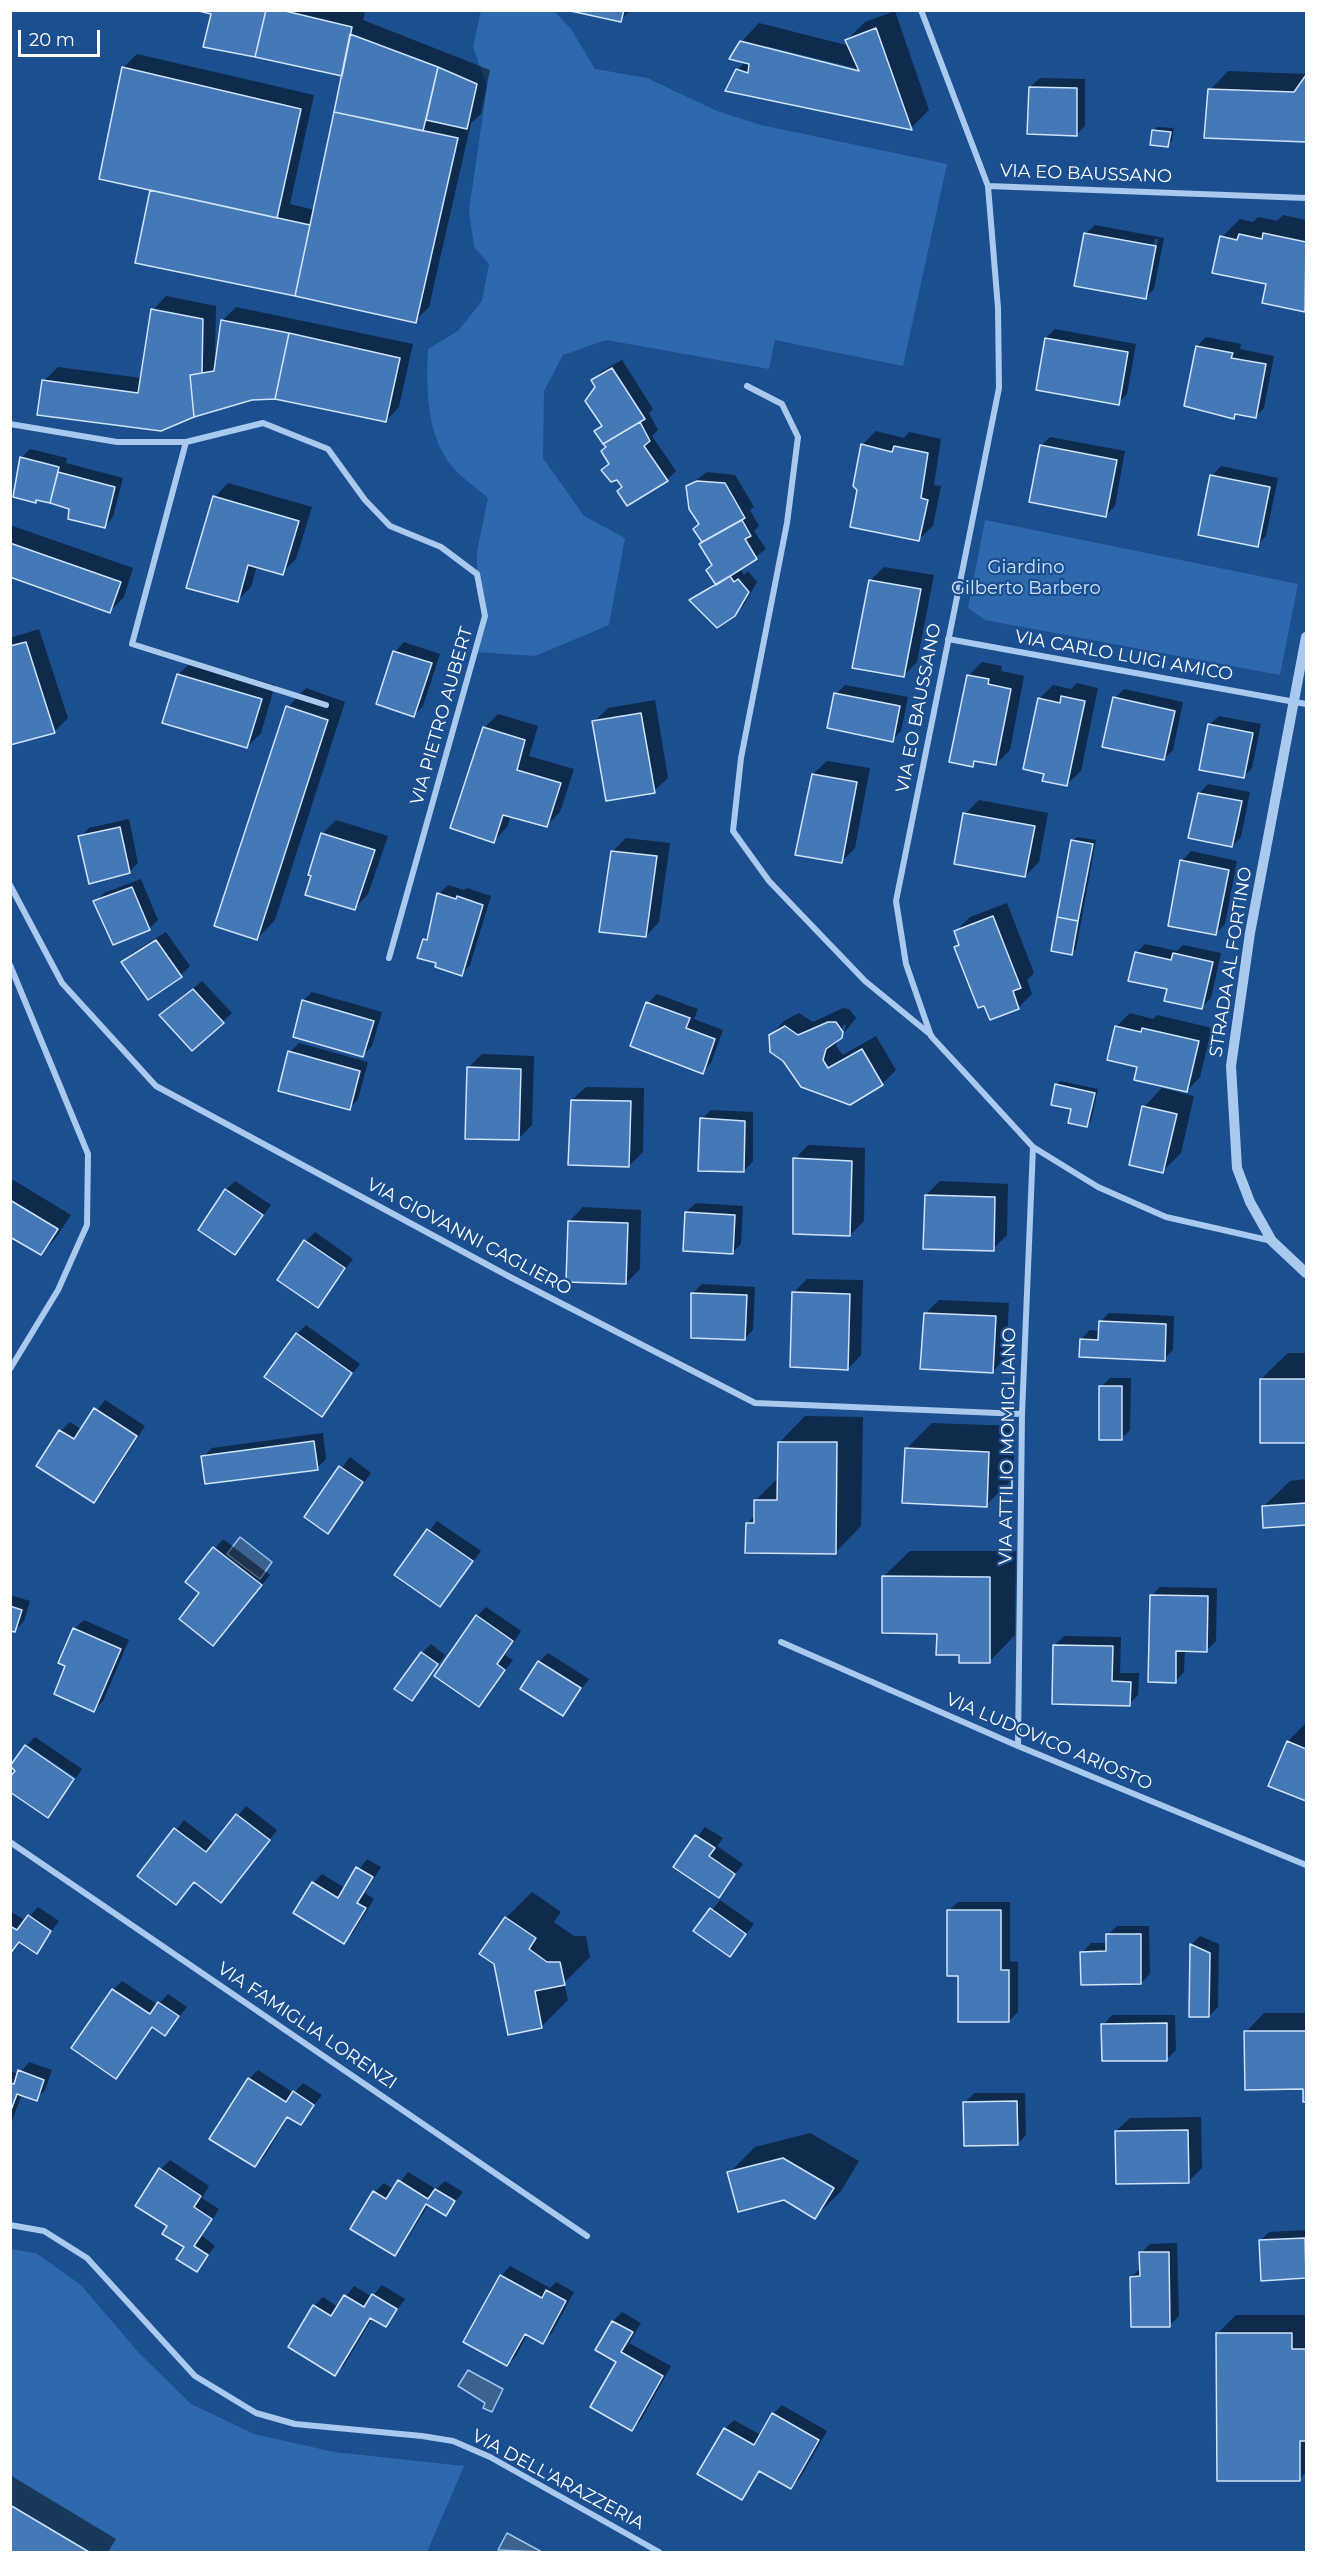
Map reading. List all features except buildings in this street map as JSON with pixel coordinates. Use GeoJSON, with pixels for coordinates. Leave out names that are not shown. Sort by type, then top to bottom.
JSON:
{"type":"FeatureCollection","features":[{"type":"Feature","properties":{"kind":"street"},"geometry":{"type":"LineString","coordinates":[[921,10],[988,186]]}},
{"type":"Feature","properties":{"kind":"street","name":"VIA EO BAUSSANO"},"geometry":{"type":"LineString","coordinates":[[1272,1240],[1166,1217],[1098,1187],[1032,1147],[931,1036],[906,964],[896,901],[999,388],[999,308],[988,186],[1306,198]]}},
{"type":"Feature","properties":{"kind":"street"},"geometry":{"type":"LineString","coordinates":[[747,386],[782,404],[798,437],[787,523],[741,758],[733,831],[769,881],[865,981],[931,1036]]}},
{"type":"Feature","properties":{"kind":"street","name":"VIA PIETRO AUBERT"},"geometry":{"type":"LineString","coordinates":[[10,424],[117,442],[186,442],[263,423],[328,448],[365,500],[390,526],[441,547],[477,574],[485,616],[389,958]]}},
{"type":"Feature","properties":{"kind":"street"},"geometry":{"type":"LineString","coordinates":[[186,442],[132,644],[326,705]]}},
{"type":"Feature","properties":{"kind":"street","name":"STRADA AL FORTINO"},"geometry":{"type":"LineString","coordinates":[[1306,637],[1250,933],[1231,1066],[1237,1168],[1250,1202],[1272,1240],[1306,1273]]}},
{"type":"Feature","properties":{"kind":"street","name":"VIA CARLO LUIGI AMICO"},"geometry":{"type":"LineString","coordinates":[[948,639],[1306,704]]}},
{"type":"Feature","properties":{"kind":"street","name":"VIA GIOVANNI CAGLIERO"},"geometry":{"type":"LineString","coordinates":[[10,885],[62,983],[156,1086],[510,1276],[755,1402],[1022,1414]]}},
{"type":"Feature","properties":{"kind":"street"},"geometry":{"type":"LineString","coordinates":[[10,965],[88,1154],[87,1225],[58,1290],[10,1369]]}},
{"type":"Feature","properties":{"kind":"street","name":"VIA ATTILIO MOMIGLIANO"},"geometry":{"type":"LineString","coordinates":[[1017,1746],[1022,1414],[1032,1147]]}},
{"type":"Feature","properties":{"kind":"street","name":"VIA LUDOVICO ARIOSTO"},"geometry":{"type":"LineString","coordinates":[[781,1642],[1017,1746],[1306,1865]]}},
{"type":"Feature","properties":{"kind":"street","name":"VIA FAMIGLIA LORENZI"},"geometry":{"type":"LineString","coordinates":[[10,1842],[587,2236]]}},
{"type":"Feature","properties":{"kind":"street","name":"VIA DELL'ARAZZERIA"},"geometry":{"type":"LineString","coordinates":[[10,2225],[44,2231],[87,2258],[195,2376],[256,2413],[306,2426],[422,2436],[453,2441],[490,2457],[659,2553]]}},
{"type":"Feature","properties":{"kind":"green space"},"geometry":{"type":"Polygon","coordinates":[[[481,11],[554,11],[571,29],[595,69],[647,78],[717,111],[761,125],[947,164],[903,366],[775,340],[769,369],[606,340],[563,355],[544,391],[543,458],[584,516],[625,538],[609,625],[535,656],[475,652],[485,616],[477,574],[477,551],[488,498],[459,474],[448,461],[434,432],[428,399],[428,349],[458,331],[482,301],[489,264],[474,247],[469,210],[487,87],[473,47],[481,11]]]}},
{"type":"Feature","properties":{"kind":"green space","name":"Giardino Gilberto Barbero"},"geometry":{"type":"Polygon","coordinates":[[[985,520],[1298,584],[1280,675],[985,620],[968,608],[985,520]]]}},
{"type":"Feature","properties":{"kind":"green space"},"geometry":{"type":"Polygon","coordinates":[[[10,2249],[36,2253],[81,2285],[138,2352],[191,2404],[254,2434],[334,2452],[464,2466],[427,2552],[11,2552],[10,2249]]]}},
{"type":"Feature","properties":{"kind":"shaded area"},"geometry":{"type":"Polygon","coordinates":[[[240,1537],[272,1562],[260,1579],[227,1554],[240,1537]]]}},
{"type":"Feature","properties":{"kind":"shaded area"},"geometry":{"type":"Polygon","coordinates":[[[468,2370],[503,2389],[492,2412],[483,2408],[485,2403],[458,2386],[468,2370]]]}},
{"type":"Feature","properties":{"kind":"shaded area"},"geometry":{"type":"Polygon","coordinates":[[[507,2533],[542,2552],[498,2550],[507,2533]]]}}]}
